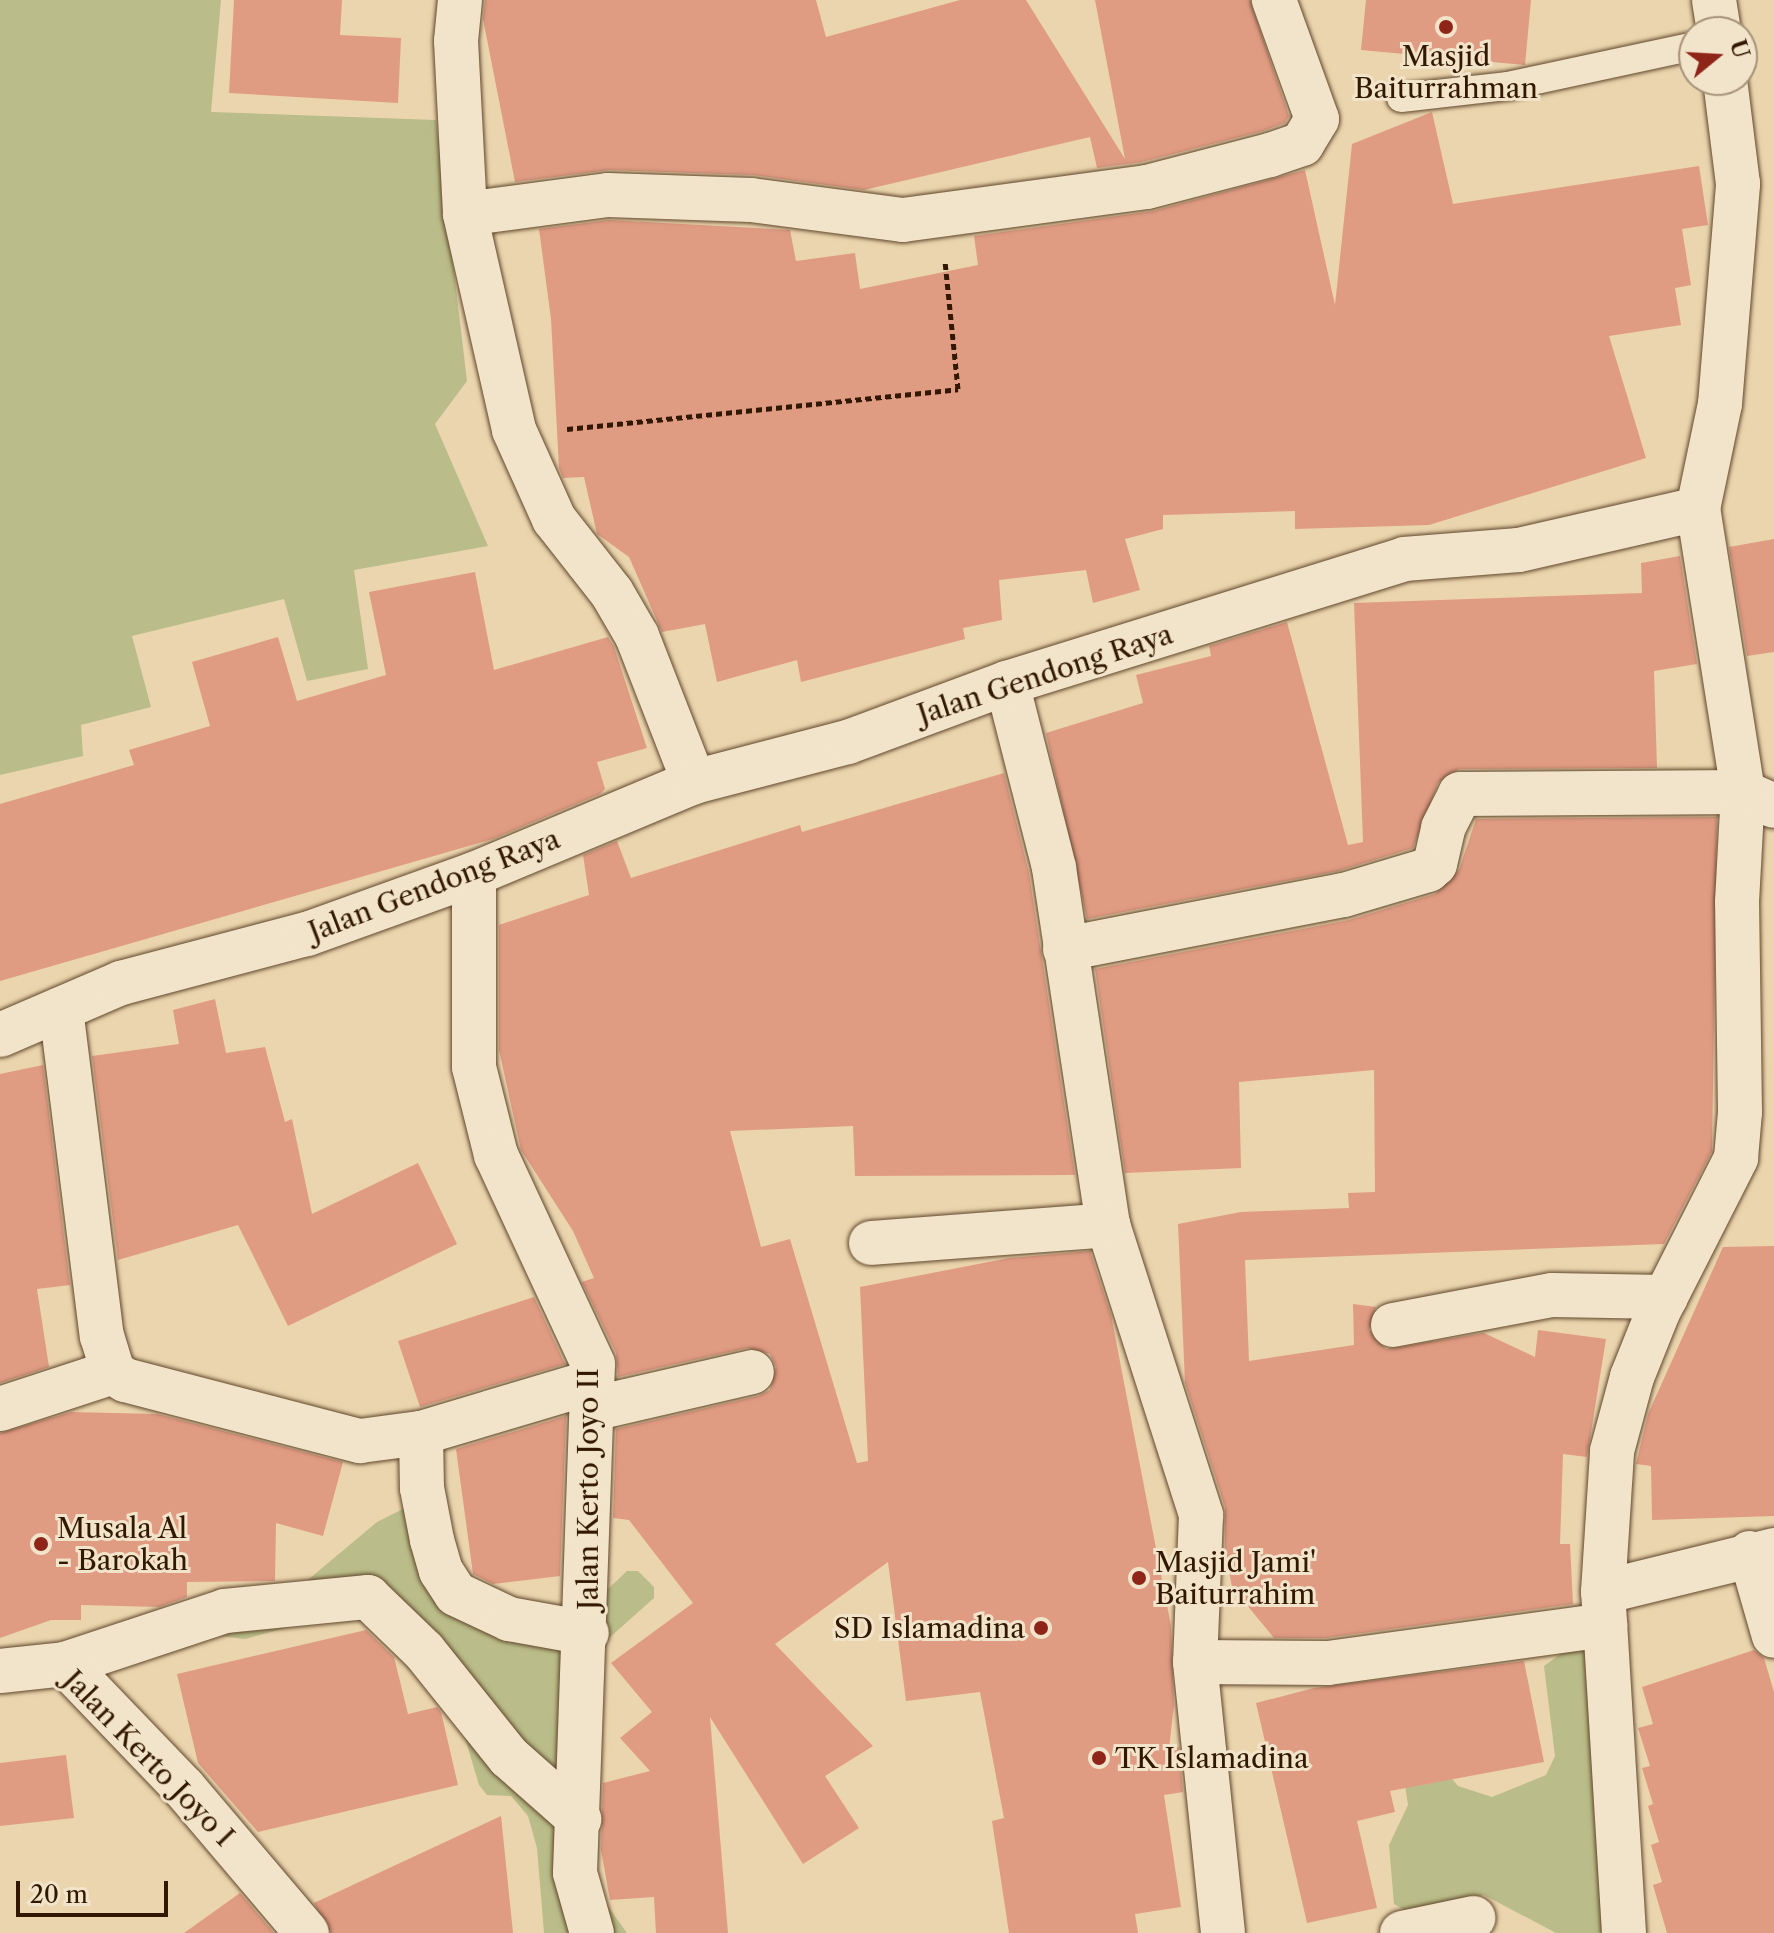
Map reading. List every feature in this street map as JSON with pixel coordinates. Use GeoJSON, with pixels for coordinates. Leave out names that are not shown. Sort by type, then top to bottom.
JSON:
{"type":"FeatureCollection","features":[{"type":"Feature","properties":{"kind":"street"},"geometry":{"type":"LineString","coordinates":[[460,0],[456,41],[465,214],[514,430],[554,519],[612,593],[637,636],[694,782]]}},
{"type":"Feature","properties":{"kind":"street"},"geometry":{"type":"LineString","coordinates":[[465,214],[608,195],[751,200],[903,220],[1147,187],[1302,144],[1317,119],[1274,0]]}},
{"type":"Feature","properties":{"kind":"street"},"geometry":{"type":"LineString","coordinates":[[1624,1933],[1604,1608],[1612,1451],[1632,1377],[1666,1297],[1736,1158],[1740,1112],[1737,902],[1758,799],[1698,509],[1720,404],[1738,184],[1727,96]]}},
{"type":"Feature","properties":{"kind":"street","name":"Jalan Gendong Raya"},"geometry":{"type":"LineString","coordinates":[[0,1035],[121,983],[307,934],[474,874],[694,782],[848,742],[1007,683],[1404,559],[1519,550],[1698,509]]}},
{"type":"Feature","properties":{"kind":"street"},"geometry":{"type":"LineString","coordinates":[[1007,683],[1054,868],[1108,1225],[1201,1515],[1195,1662],[1223,1933]]}},
{"type":"Feature","properties":{"kind":"street"},"geometry":{"type":"LineString","coordinates":[[1065,949],[1344,895],[1428,870],[1435,864],[1443,828],[1460,794],[1758,799]]}},
{"type":"Feature","properties":{"kind":"street","name":"Jalan Kerto Joyo II"},"geometry":{"type":"LineString","coordinates":[[474,874],[474,1067],[496,1155],[593,1364],[587,1633],[575,1873],[592,1933]]}},
{"type":"Feature","properties":{"kind":"street"},"geometry":{"type":"LineString","coordinates":[[61,1009],[102,1336],[113,1372],[125,1380],[337,1439],[421,1433],[592,1396],[752,1372]]}},
{"type":"Feature","properties":{"kind":"street"},"geometry":{"type":"LineString","coordinates":[[871,1243],[1108,1225]]}},
{"type":"Feature","properties":{"kind":"street"},"geometry":{"type":"LineString","coordinates":[[1393,1325],[1552,1295],[1666,1297]]}},
{"type":"Feature","properties":{"kind":"street"},"geometry":{"type":"LineString","coordinates":[[0,1409],[113,1372]]}},
{"type":"Feature","properties":{"kind":"street"},"geometry":{"type":"LineString","coordinates":[[421,1433],[422,1488],[432,1540],[441,1571],[456,1594],[509,1619],[587,1633]]}},
{"type":"Feature","properties":{"kind":"street"},"geometry":{"type":"LineString","coordinates":[[1195,1662],[1328,1663],[1604,1608],[1762,1552],[1774,1636]]}},
{"type":"Feature","properties":{"kind":"street"},"geometry":{"type":"LineString","coordinates":[[65,1664],[225,1611],[368,1597],[424,1651],[509,1757],[579,1819]]}},
{"type":"Feature","properties":{"kind":"street","name":"Jalan Kerto Joyo I"},"geometry":{"type":"LineString","coordinates":[[0,1671],[65,1664],[184,1788],[307,1933]]}},
{"type":"Feature","properties":{"kind":"street"},"geometry":{"type":"LineString","coordinates":[[1402,1933],[1473,1918]]}},
{"type":"Feature","properties":{"kind":"lane"},"geometry":{"type":"LineString","coordinates":[[1401,98],[1508,86],[1678,49]]}},
{"type":"Feature","properties":{"kind":"path"},"geometry":{"type":"LineString","coordinates":[[514,430],[674,421],[958,389],[952,298],[935,216]]}},
{"type":"Feature","properties":{"kind":"green space"},"geometry":{"type":"Polygon","coordinates":[[[0,0],[221,0],[211,112],[436,120],[467,381],[435,424],[488,546],[354,570],[368,669],[307,681],[284,599],[132,636],[151,707],[81,725],[83,756],[0,775],[0,0]]]}},
{"type":"Feature","properties":{"kind":"green space"},"geometry":{"type":"Polygon","coordinates":[[[409,1506],[466,1574],[524,1616],[592,1604],[627,1571],[638,1571],[654,1587],[654,1598],[609,1638],[585,1702],[597,1891],[627,1933],[544,1933],[537,1848],[528,1816],[511,1796],[487,1795],[479,1785],[462,1728],[393,1619],[312,1621],[245,1639],[219,1636],[303,1584],[377,1522],[409,1506]]]}},
{"type":"Feature","properties":{"kind":"green space"},"geometry":{"type":"Polygon","coordinates":[[[1570,1647],[1603,1657],[1628,1920],[1598,1933],[1556,1933],[1484,1895],[1412,1914],[1394,1904],[1389,1845],[1408,1805],[1400,1751],[1435,1758],[1458,1786],[1492,1797],[1546,1775],[1555,1756],[1544,1666],[1570,1647]]]}},
{"type":"Feature","properties":{"kind":"building"},"geometry":{"type":"Polygon","coordinates":[[[234,0],[342,0],[340,35],[401,38],[398,103],[229,93],[234,0]]]}},
{"type":"Feature","properties":{"kind":"building"},"geometry":{"type":"Polygon","coordinates":[[[485,0],[816,0],[826,37],[960,0],[1026,0],[1125,159],[1095,0],[1250,0],[1289,116],[1285,123],[1263,131],[1142,162],[1097,168],[1090,137],[864,190],[752,175],[609,170],[515,182],[483,19],[485,0]]]}},
{"type":"Feature","properties":{"kind":"building","name":"Masjid Baiturrahman"},"geometry":{"type":"Polygon","coordinates":[[[1366,0],[1531,0],[1525,65],[1361,50],[1366,0]]]}},
{"type":"Feature","properties":{"kind":"building"},"geometry":{"type":"Polygon","coordinates":[[[1432,112],[1453,204],[1699,166],[1708,225],[1682,229],[1691,285],[1675,288],[1681,325],[1609,336],[1646,458],[1429,525],[1295,529],[1295,511],[1163,515],[1163,529],[1125,539],[1140,590],[1093,603],[1086,570],[999,580],[1002,620],[963,628],[965,639],[801,682],[797,660],[717,682],[705,624],[662,632],[629,557],[597,534],[584,477],[563,478],[559,468],[551,319],[539,229],[609,220],[790,230],[796,261],[855,253],[860,289],[978,265],[974,236],[1153,211],[1305,170],[1335,305],[1352,144],[1432,112]]]}},
{"type":"Feature","properties":{"kind":"building"},"geometry":{"type":"Polygon","coordinates":[[[1774,539],[1774,652],[1747,656],[1729,547],[1774,539]]]}},
{"type":"Feature","properties":{"kind":"building"},"geometry":{"type":"Polygon","coordinates":[[[1680,556],[1697,664],[1654,671],[1657,768],[1459,769],[1438,783],[1413,848],[1338,871],[1087,919],[1046,733],[1143,703],[1136,675],[1211,656],[1209,646],[1287,622],[1348,845],[1363,842],[1354,603],[1642,593],[1641,563],[1680,556]]]}},
{"type":"Feature","properties":{"kind":"building"},"geometry":{"type":"Polygon","coordinates":[[[475,572],[494,670],[608,637],[614,647],[647,748],[597,762],[605,789],[600,794],[493,839],[0,981],[0,804],[134,765],[129,750],[210,726],[192,662],[278,637],[297,701],[386,675],[369,592],[475,572]]]}},
{"type":"Feature","properties":{"kind":"building"},"geometry":{"type":"Polygon","coordinates":[[[1004,773],[1029,873],[1075,1175],[855,1176],[853,1126],[730,1131],[761,1247],[790,1239],[857,1463],[868,1461],[860,1287],[1009,1258],[1090,1251],[1111,1315],[1171,1626],[1174,1705],[1169,1749],[1179,1747],[1183,1792],[1164,1795],[1181,1907],[1135,1914],[1138,1933],[1009,1933],[992,1821],[1004,1818],[980,1692],[906,1701],[888,1562],[775,1644],[873,1746],[825,1776],[859,1828],[803,1864],[710,1717],[728,1933],[656,1933],[654,1897],[610,1900],[601,1850],[603,1783],[650,1771],[620,1738],[652,1712],[611,1663],[693,1603],[629,1520],[613,1518],[616,1429],[758,1396],[770,1390],[776,1367],[770,1354],[747,1348],[618,1377],[616,1353],[582,1282],[594,1278],[573,1231],[521,1150],[499,1050],[499,925],[589,895],[583,855],[617,841],[631,878],[800,825],[802,832],[1004,773]]]}},
{"type":"Feature","properties":{"kind":"building"},"geometry":{"type":"Polygon","coordinates":[[[1717,817],[1712,1151],[1664,1244],[1245,1260],[1249,1361],[1354,1345],[1353,1304],[1376,1307],[1369,1330],[1386,1349],[1484,1333],[1535,1357],[1538,1330],[1606,1339],[1587,1457],[1563,1454],[1560,1544],[1570,1544],[1573,1604],[1326,1638],[1274,1638],[1232,1587],[1225,1549],[1225,1507],[1185,1383],[1178,1224],[1241,1212],[1349,1208],[1348,1193],[1375,1192],[1374,1070],[1239,1082],[1241,1168],[1125,1173],[1095,969],[1349,920],[1435,894],[1459,870],[1476,819],[1717,817]]]}},
{"type":"Feature","properties":{"kind":"building"},"geometry":{"type":"Polygon","coordinates":[[[215,999],[226,1053],[265,1047],[285,1122],[292,1119],[312,1214],[418,1163],[457,1244],[288,1326],[238,1225],[118,1260],[92,1056],[179,1044],[173,1010],[215,999]]]}},
{"type":"Feature","properties":{"kind":"building"},"geometry":{"type":"Polygon","coordinates":[[[43,1065],[70,1285],[37,1289],[49,1367],[0,1383],[0,1074],[43,1065]]]}},
{"type":"Feature","properties":{"kind":"building"},"geometry":{"type":"Polygon","coordinates":[[[1774,1246],[1774,1516],[1652,1520],[1651,1466],[1636,1464],[1648,1414],[1723,1247],[1774,1246]]]}},
{"type":"Feature","properties":{"kind":"building"},"geometry":{"type":"Polygon","coordinates":[[[534,1297],[565,1364],[420,1407],[398,1341],[534,1297]]]}},
{"type":"Feature","properties":{"kind":"building"},"geometry":{"type":"Polygon","coordinates":[[[71,1412],[157,1414],[343,1462],[323,1536],[276,1523],[275,1581],[187,1582],[187,1597],[159,1607],[81,1605],[81,1620],[51,1620],[0,1638],[0,1433],[71,1412]]]}},
{"type":"Feature","properties":{"kind":"building"},"geometry":{"type":"Polygon","coordinates":[[[566,1416],[560,1576],[493,1584],[473,1574],[456,1449],[566,1416]]]}},
{"type":"Feature","properties":{"kind":"building"},"geometry":{"type":"Polygon","coordinates":[[[366,1630],[394,1657],[408,1714],[437,1707],[441,1712],[458,1785],[258,1832],[198,1763],[177,1674],[366,1630]]]}},
{"type":"Feature","properties":{"kind":"building"},"geometry":{"type":"Polygon","coordinates":[[[1754,1650],[1764,1658],[1774,1692],[1774,1933],[1667,1933],[1653,1885],[1662,1882],[1651,1845],[1659,1842],[1648,1806],[1653,1804],[1642,1768],[1650,1766],[1638,1728],[1653,1724],[1642,1687],[1754,1650]]]}},
{"type":"Feature","properties":{"kind":"building"},"geometry":{"type":"Polygon","coordinates":[[[1524,1661],[1544,1762],[1390,1791],[1395,1812],[1357,1821],[1377,1908],[1307,1923],[1256,1703],[1314,1688],[1524,1661]]]}},
{"type":"Feature","properties":{"kind":"building"},"geometry":{"type":"Polygon","coordinates":[[[66,1755],[74,1818],[0,1826],[0,1763],[66,1755]]]}},
{"type":"Feature","properties":{"kind":"building"},"geometry":{"type":"Polygon","coordinates":[[[501,1816],[513,1933],[331,1933],[314,1903],[501,1816]]]}},
{"type":"Feature","properties":{"kind":"building"},"geometry":{"type":"Polygon","coordinates":[[[240,1893],[274,1933],[184,1933],[240,1893]]]}},
{"type":"Feature","properties":{"kind":"place","name":"Masjid Baiturrahman"},"geometry":{"type":"Point","coordinates":[1446,27]}},
{"type":"Feature","properties":{"kind":"place","name":"Musala Al - Barokah"},"geometry":{"type":"Point","coordinates":[41,1544]}},
{"type":"Feature","properties":{"kind":"place","name":"Masjid Jami' Baiturrahim"},"geometry":{"type":"Point","coordinates":[1139,1578]}},
{"type":"Feature","properties":{"kind":"place","name":"SD Islamadina"},"geometry":{"type":"Point","coordinates":[1041,1628]}},
{"type":"Feature","properties":{"kind":"place","name":"TK Islamadina"},"geometry":{"type":"Point","coordinates":[1099,1758]}}]}
